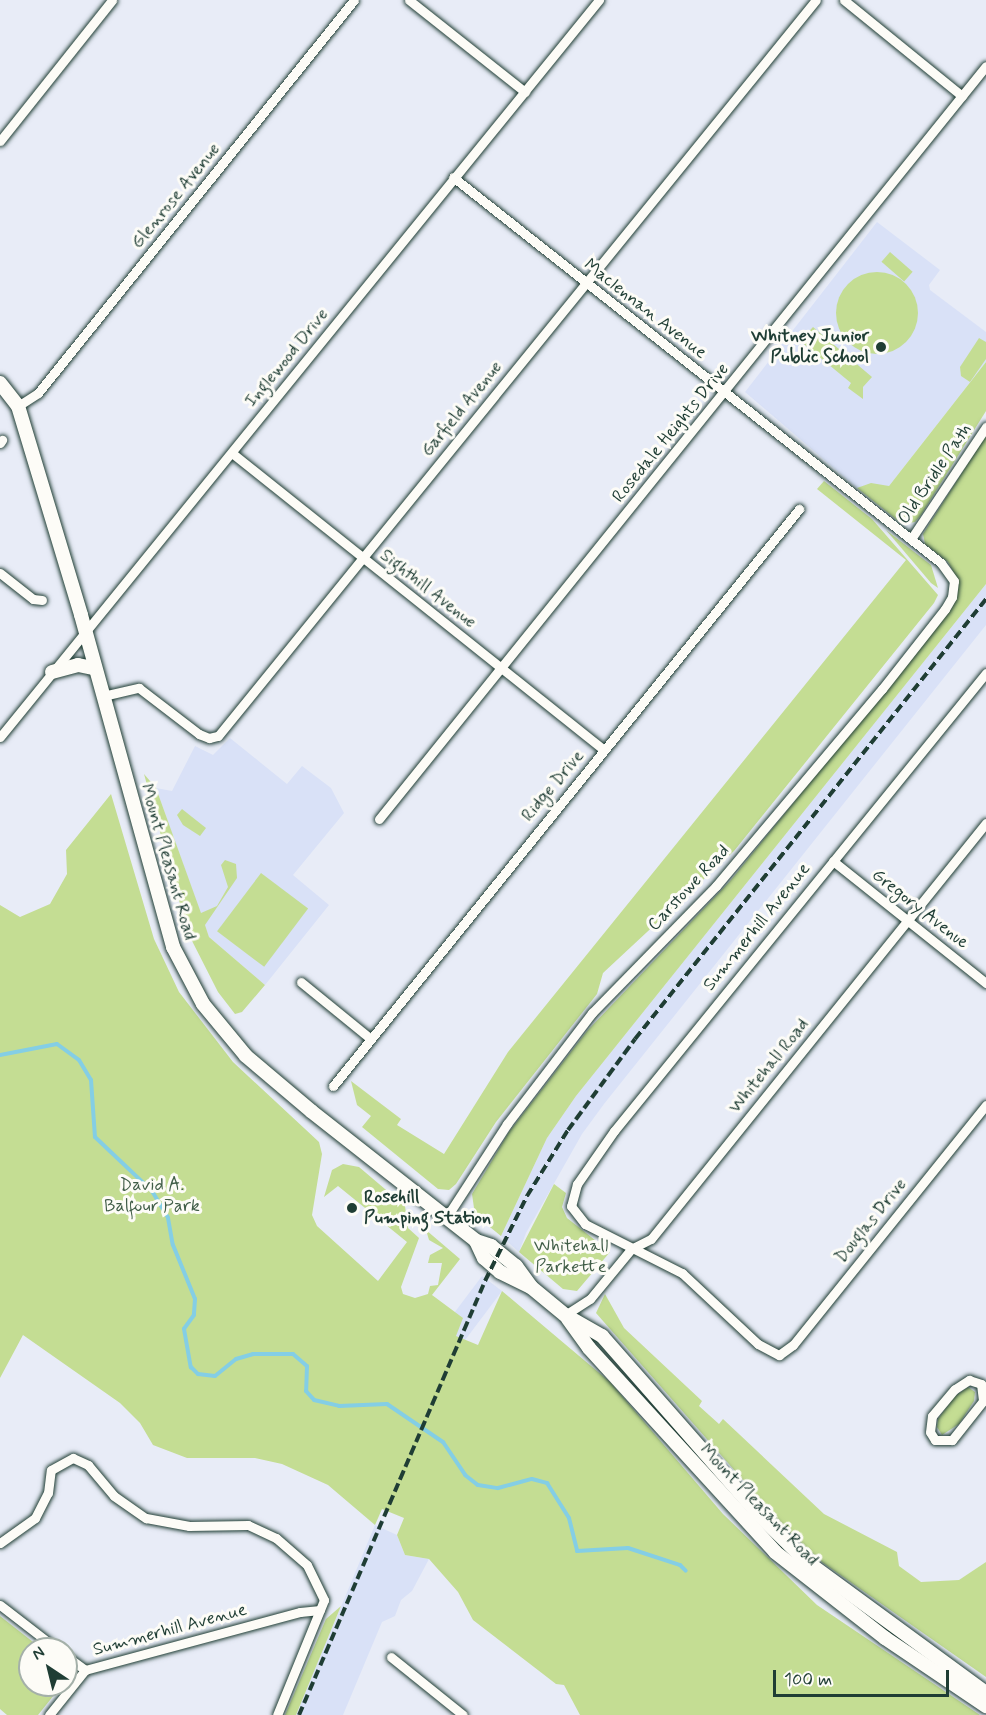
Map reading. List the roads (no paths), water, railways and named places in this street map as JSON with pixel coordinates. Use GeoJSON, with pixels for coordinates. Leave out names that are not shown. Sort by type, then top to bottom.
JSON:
{"type":"FeatureCollection","features":[{"type":"Feature","properties":{"kind":"main road","name":"Mount Pleasant Road"},"geometry":{"type":"LineString","coordinates":[[0,383],[18,406],[85,630],[173,946],[203,1004],[246,1056],[446,1218],[476,1241],[491,1246],[516,1266],[531,1287],[565,1315],[602,1336],[638,1372],[759,1515],[807,1562],[986,1693]]}},
{"type":"Feature","properties":{"kind":"main road"},"geometry":{"type":"LineString","coordinates":[[52,672],[78,665],[94,668]]}},
{"type":"Feature","properties":{"kind":"main road","name":"Mount Pleasant Road"},"geometry":{"type":"LineString","coordinates":[[565,1315],[589,1348],[774,1552],[876,1632],[986,1706]]}},
{"type":"Feature","properties":{"kind":"street"},"geometry":{"type":"LineString","coordinates":[[0,141],[112,0]]}},
{"type":"Feature","properties":{"kind":"street","name":"Glenrose Avenue"},"geometry":{"type":"LineString","coordinates":[[18,406],[38,393],[354,0]]}},
{"type":"Feature","properties":{"kind":"street"},"geometry":{"type":"LineString","coordinates":[[409,0],[525,92]]}},
{"type":"Feature","properties":{"kind":"street","name":"Inglewood Drive"},"geometry":{"type":"LineString","coordinates":[[0,737],[599,0]]}},
{"type":"Feature","properties":{"kind":"street","name":"Garfield Avenue"},"geometry":{"type":"LineString","coordinates":[[103,696],[139,688],[199,734],[209,738],[218,736],[816,0]]}},
{"type":"Feature","properties":{"kind":"street"},"geometry":{"type":"LineString","coordinates":[[844,0],[962,96]]}},
{"type":"Feature","properties":{"kind":"street","name":"Rosedale Heights Drive"},"geometry":{"type":"LineString","coordinates":[[379,819],[503,669],[986,66]]}},
{"type":"Feature","properties":{"kind":"street","name":"Maclennan Avenue"},"geometry":{"type":"LineString","coordinates":[[453,177],[911,539],[944,566],[954,581]]}},
{"type":"Feature","properties":{"kind":"street","name":"Old Bridle Path"},"geometry":{"type":"LineString","coordinates":[[911,539],[986,427]]}},
{"type":"Feature","properties":{"kind":"street","name":"Sighthill Avenue"},"geometry":{"type":"LineString","coordinates":[[232,453],[604,750]]}},
{"type":"Feature","properties":{"kind":"street","name":"Ridge Drive"},"geometry":{"type":"LineString","coordinates":[[333,1086],[799,509]]}},
{"type":"Feature","properties":{"kind":"street"},"geometry":{"type":"LineString","coordinates":[[0,573],[33,599],[42,600]]}},
{"type":"Feature","properties":{"kind":"street","name":"Carstowe Road"},"geometry":{"type":"LineString","coordinates":[[446,1218],[507,1124],[592,1013],[716,886],[875,698],[945,609],[952,597],[954,581]]}},
{"type":"Feature","properties":{"kind":"street","name":"Summerhill Avenue"},"geometry":{"type":"LineString","coordinates":[[631,1249],[585,1224],[572,1212],[572,1193],[614,1131],[986,673]]}},
{"type":"Feature","properties":{"kind":"street","name":"Whitehall Road"},"geometry":{"type":"LineString","coordinates":[[565,1315],[590,1299],[631,1249],[651,1239],[986,823]]}},
{"type":"Feature","properties":{"kind":"street","name":"Gregory Avenue"},"geometry":{"type":"LineString","coordinates":[[833,861],[986,982]]}},
{"type":"Feature","properties":{"kind":"street"},"geometry":{"type":"LineString","coordinates":[[301,982],[371,1039]]}},
{"type":"Feature","properties":{"kind":"street","name":"Douglas Drive"},"geometry":{"type":"LineString","coordinates":[[631,1249],[655,1256],[682,1273],[758,1344],[779,1355],[793,1345],[986,1105]]}},
{"type":"Feature","properties":{"kind":"street"},"geometry":{"type":"LineString","coordinates":[[969,1380],[985,1389],[983,1401],[958,1434],[946,1443],[935,1440],[930,1432],[932,1416],[955,1389],[969,1380]]}},
{"type":"Feature","properties":{"kind":"street"},"geometry":{"type":"LineString","coordinates":[[0,1544],[35,1518],[48,1493],[51,1470],[66,1458],[81,1459],[114,1496],[146,1518],[189,1526],[248,1525],[276,1538],[297,1553],[316,1578],[324,1600],[277,1715]]}},
{"type":"Feature","properties":{"kind":"street"},"geometry":{"type":"LineString","coordinates":[[0,1605],[41,1637]]}},
{"type":"Feature","properties":{"kind":"street","name":"Summerhill Avenue"},"geometry":{"type":"LineString","coordinates":[[49,1715],[85,1670],[300,1612],[320,1610]]}},
{"type":"Feature","properties":{"kind":"street"},"geometry":{"type":"LineString","coordinates":[[391,1657],[451,1710],[463,1715]]}},
{"type":"Feature","properties":{"kind":"street"},"geometry":{"type":"LineString","coordinates":[[78,1665],[85,1670]]}},
{"type":"Feature","properties":{"kind":"waterway"},"geometry":{"type":"LineString","coordinates":[[0,1055],[57,1044],[79,1060],[91,1080],[95,1137],[152,1191],[168,1218],[173,1245],[195,1299],[194,1315],[184,1329],[191,1367],[198,1374],[215,1376],[236,1359],[253,1354],[293,1354],[307,1366],[306,1391],[314,1400],[339,1406],[387,1404],[443,1442],[465,1475],[478,1485],[498,1488],[532,1479],[547,1483],[569,1518],[577,1551],[628,1548],[680,1565],[686,1571]]}},
{"type":"Feature","properties":{"kind":"railway"},"geometry":{"type":"LineString","coordinates":[[299,1715],[485,1281],[527,1196],[568,1130],[635,1039],[986,599]]}},
{"type":"Feature","properties":{"kind":"place","name":"Whitney Junior Public School"},"geometry":{"type":"Point","coordinates":[881,347]}},
{"type":"Feature","properties":{"kind":"place","name":"Rosehill Pumping Station"},"geometry":{"type":"Point","coordinates":[352,1208]}},
{"type":"Feature","properties":{"kind":"park label","name":"David A. Balfour Park"},"geometry":{"type":"Point","coordinates":[152,1196]}},
{"type":"Feature","properties":{"kind":"park label","name":"Whitehall Parkette"},"geometry":{"type":"Point","coordinates":[571,1257]}}]}
